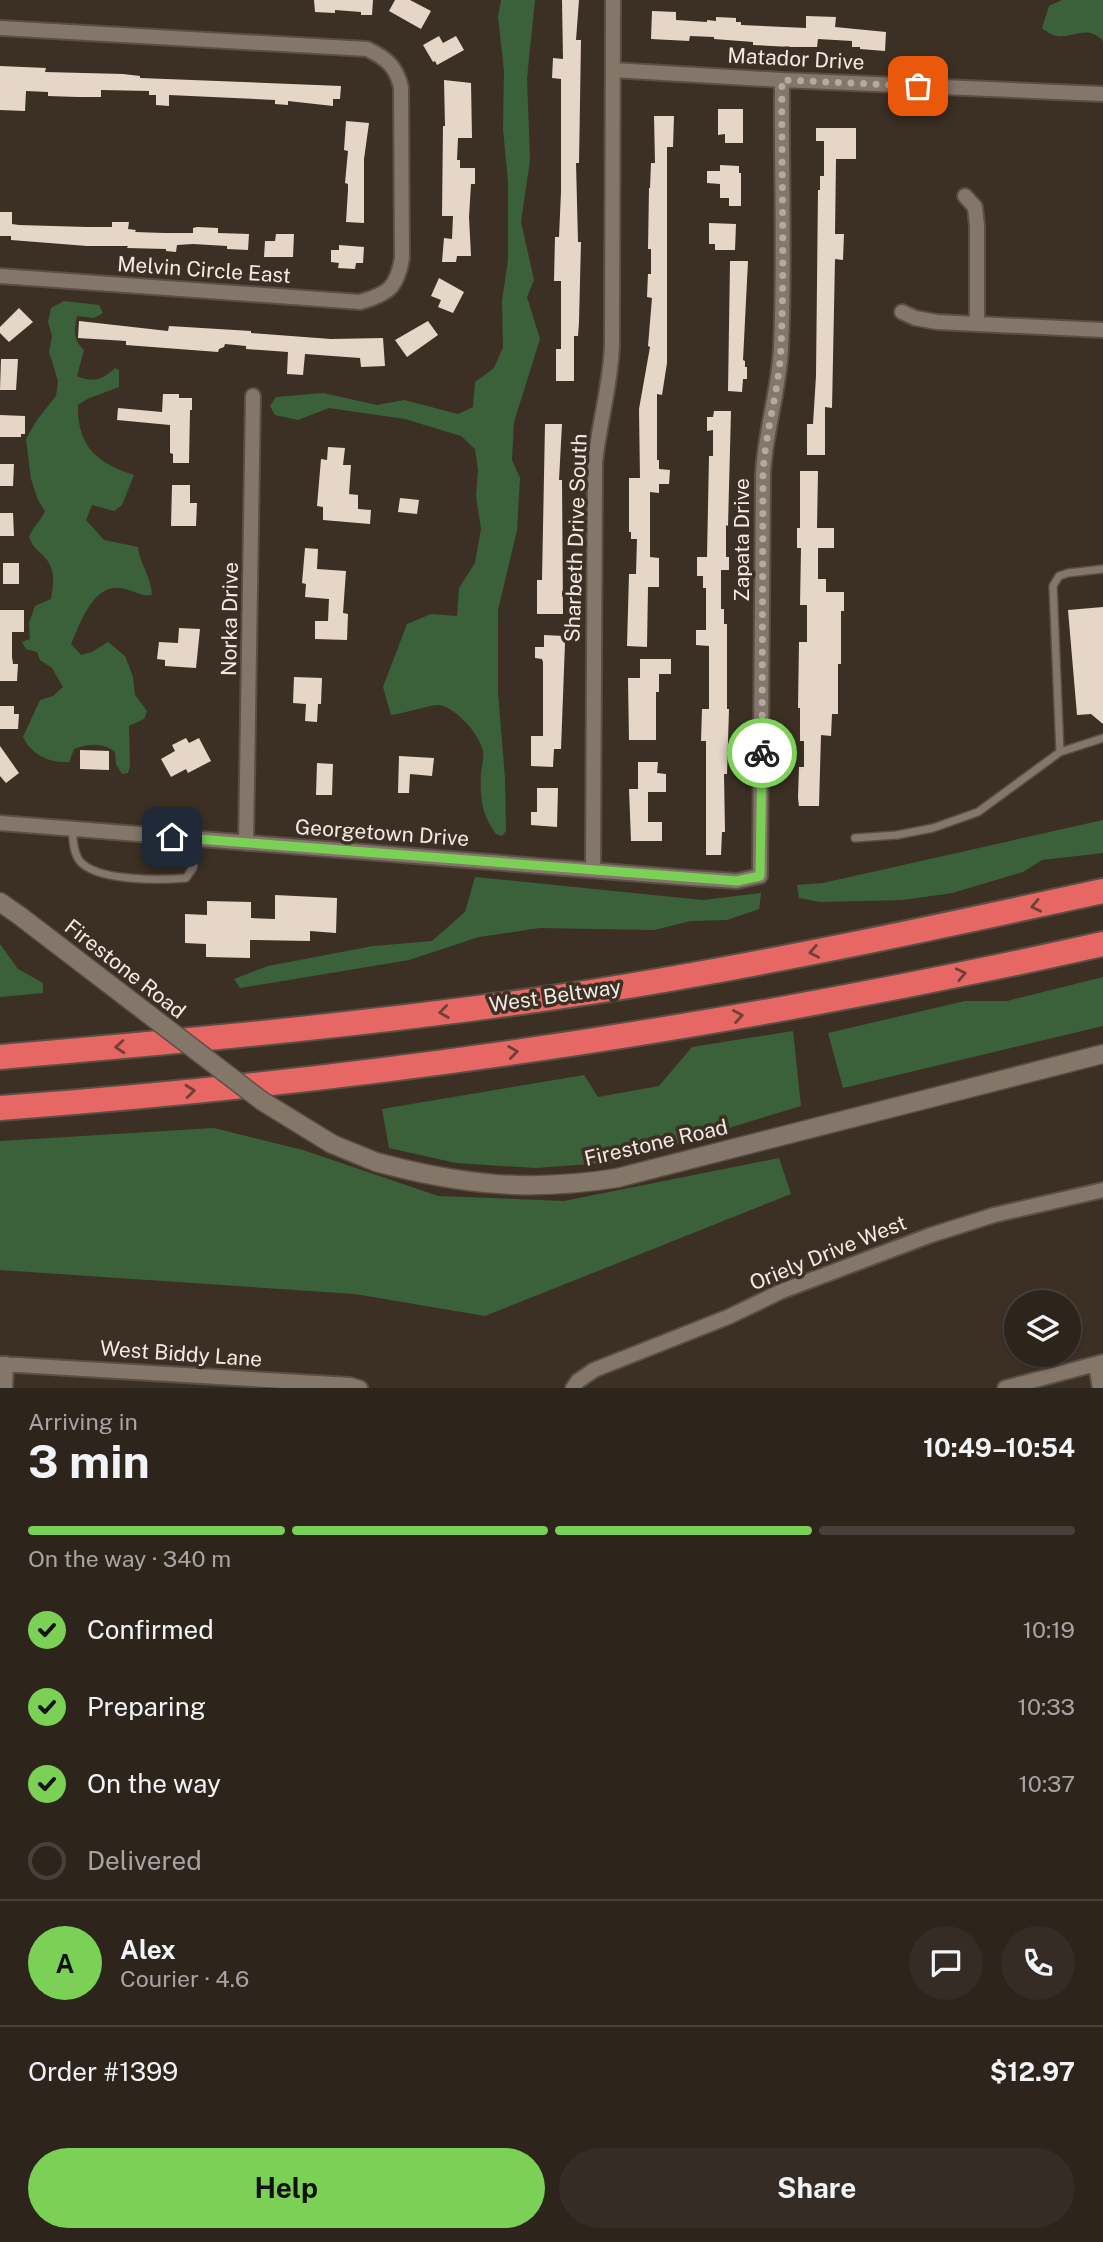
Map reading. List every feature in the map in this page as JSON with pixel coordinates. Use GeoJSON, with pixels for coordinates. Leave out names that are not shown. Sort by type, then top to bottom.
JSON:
{"type":"FeatureCollection","features":[{"type":"Feature","properties":{"kind":"highway","name":"West Beltway"},"geometry":{"type":"LineString","coordinates":[[0,1057],[348,1025],[592,992],[807,953],[1103,891]]}},
{"type":"Feature","properties":{"kind":"highway"},"geometry":{"type":"LineString","coordinates":[[0,1108],[296,1080],[574,1043],[807,1004],[1103,944]]}},
{"type":"Feature","properties":{"kind":"street","name":"Sharbeth Drive South"},"geometry":{"type":"LineString","coordinates":[[593,869],[595,463],[608,388],[612,344],[613,0]]}},
{"type":"Feature","properties":{"kind":"street","name":"Melvin Circle East"},"geometry":{"type":"LineString","coordinates":[[0,28],[367,49],[386,58],[399,78],[401,87],[402,258],[397,279],[385,293],[360,302],[0,275]]}},
{"type":"Feature","properties":{"kind":"street","name":"Matador Drive"},"geometry":{"type":"LineString","coordinates":[[613,69],[782,80],[1103,94]]}},
{"type":"Feature","properties":{"kind":"street","name":"Zapata Drive"},"geometry":{"type":"LineString","coordinates":[[760,876],[763,474],[781,349],[782,80]]}},
{"type":"Feature","properties":{"kind":"street"},"geometry":{"type":"LineString","coordinates":[[965,197],[975,207],[977,226],[977,324]]}},
{"type":"Feature","properties":{"kind":"street"},"geometry":{"type":"LineString","coordinates":[[902,312],[915,318],[937,322],[1103,330]]}},
{"type":"Feature","properties":{"kind":"street","name":"Norka Drive"},"geometry":{"type":"LineString","coordinates":[[246,843],[253,396]]}},
{"type":"Feature","properties":{"kind":"street","name":"Georgetown Drive"},"geometry":{"type":"LineString","coordinates":[[0,823],[737,881],[760,876]]}},
{"type":"Feature","properties":{"kind":"street","name":"Firestone Road"},"geometry":{"type":"LineString","coordinates":[[0,902],[262,1101],[332,1144],[376,1162],[424,1175],[489,1185],[578,1185],[631,1175],[1103,1054]]}},
{"type":"Feature","properties":{"kind":"street","name":"Oriely Drive West"},"geometry":{"type":"LineString","coordinates":[[576,1384],[594,1370],[728,1317],[782,1290],[931,1235],[994,1215],[1103,1190]]}},
{"type":"Feature","properties":{"kind":"street"},"geometry":{"type":"LineString","coordinates":[[1005,1388],[1099,1363],[1100,1388]]}},
{"type":"Feature","properties":{"kind":"street"},"geometry":{"type":"LineString","coordinates":[[3,1364],[5,1388]]}},
{"type":"Feature","properties":{"kind":"street","name":"West Biddy Lane"},"geometry":{"type":"LineString","coordinates":[[3,1364],[208,1382],[350,1385],[360,1388]]}},
{"type":"Feature","properties":{"kind":"lane"},"geometry":{"type":"LineString","coordinates":[[1060,752],[1053,586],[1059,576],[1103,569]]}},
{"type":"Feature","properties":{"kind":"lane"},"geometry":{"type":"LineString","coordinates":[[855,838],[898,835],[933,828],[978,812],[1060,752],[1103,738]]}},
{"type":"Feature","properties":{"kind":"lane"},"geometry":{"type":"LineString","coordinates":[[72,828],[78,859],[89,869],[109,875],[186,878],[194,868],[196,839]]}},
{"type":"Feature","properties":{"kind":"green space"},"geometry":{"type":"Polygon","coordinates":[[[501,0],[535,0],[527,78],[530,160],[521,222],[534,280],[527,297],[540,339],[514,422],[512,460],[520,478],[517,530],[498,610],[498,693],[506,831],[502,836],[496,834],[491,827],[482,805],[483,751],[472,729],[459,716],[439,705],[391,715],[383,687],[407,624],[431,614],[457,616],[459,588],[475,563],[481,529],[476,496],[478,469],[475,449],[461,436],[405,419],[329,408],[298,420],[275,415],[270,406],[276,397],[323,393],[377,405],[404,400],[458,414],[473,407],[475,382],[494,368],[503,347],[502,301],[508,260],[508,181],[503,129],[504,71],[498,17],[501,0]]]}},
{"type":"Feature","properties":{"kind":"green space"},"geometry":{"type":"Polygon","coordinates":[[[1062,0],[1103,0],[1103,41],[1092,33],[1058,36],[1042,28],[1049,6],[1062,0]]]}},
{"type":"Feature","properties":{"kind":"green space"},"geometry":{"type":"Polygon","coordinates":[[[64,301],[99,305],[103,313],[94,318],[77,316],[75,335],[84,350],[77,376],[97,379],[115,368],[119,370],[119,387],[78,405],[81,432],[92,451],[100,458],[134,475],[122,505],[114,511],[92,505],[86,520],[104,540],[138,547],[152,595],[114,588],[105,591],[90,605],[71,644],[81,655],[108,642],[125,656],[133,677],[135,695],[147,711],[144,719],[129,726],[130,766],[128,773],[122,774],[116,764],[115,752],[100,745],[74,749],[69,762],[62,762],[36,753],[23,737],[40,700],[53,696],[63,687],[52,668],[40,660],[37,652],[26,649],[22,642],[30,639],[29,623],[35,606],[51,599],[53,574],[50,565],[29,537],[45,511],[31,479],[26,439],[56,396],[58,381],[49,352],[52,336],[48,322],[51,308],[64,301]]]}},
{"type":"Feature","properties":{"kind":"green space"},"geometry":{"type":"Polygon","coordinates":[[[1103,820],[1103,853],[1042,860],[1023,872],[952,893],[903,900],[820,902],[799,898],[797,885],[823,883],[1103,820]]]}},
{"type":"Feature","properties":{"kind":"green space"},"geometry":{"type":"Polygon","coordinates":[[[475,877],[703,900],[761,893],[759,909],[727,920],[691,921],[654,930],[540,928],[479,937],[409,960],[240,988],[234,979],[268,966],[373,946],[432,941],[465,912],[475,877]]]}},
{"type":"Feature","properties":{"kind":"green space"},"geometry":{"type":"Polygon","coordinates":[[[0,944],[18,969],[43,983],[43,993],[0,997],[0,944]]]}},
{"type":"Feature","properties":{"kind":"green space"},"geometry":{"type":"Polygon","coordinates":[[[1103,977],[1103,1026],[843,1088],[828,1033],[965,1001],[1007,1001],[1103,977]]]}},
{"type":"Feature","properties":{"kind":"green space"},"geometry":{"type":"Polygon","coordinates":[[[793,1031],[801,1106],[617,1162],[536,1168],[456,1163],[389,1148],[382,1109],[584,1075],[598,1097],[659,1086],[692,1047],[793,1031]]]}},
{"type":"Feature","properties":{"kind":"green space"},"geometry":{"type":"Polygon","coordinates":[[[214,1128],[303,1150],[438,1196],[564,1201],[779,1158],[791,1194],[485,1316],[355,1294],[0,1270],[0,1141],[214,1128]]]}},
{"type":"Feature","properties":{"kind":"building"},"geometry":{"type":"Polygon","coordinates":[[[314,0],[373,0],[372,15],[335,10],[335,13],[315,12],[314,0]]]}},
{"type":"Feature","properties":{"kind":"building"},"geometry":{"type":"Polygon","coordinates":[[[395,0],[410,0],[431,11],[421,29],[389,11],[395,0]]]}},
{"type":"Feature","properties":{"kind":"building"},"geometry":{"type":"Polygon","coordinates":[[[562,0],[579,0],[576,40],[581,40],[579,163],[576,163],[578,242],[581,242],[578,336],[574,336],[574,381],[556,381],[556,349],[561,349],[561,281],[554,281],[555,237],[559,237],[561,192],[561,79],[552,78],[553,58],[563,59],[562,0]]]}},
{"type":"Feature","properties":{"kind":"building"},"geometry":{"type":"Polygon","coordinates":[[[652,11],[676,12],[676,20],[707,22],[716,21],[716,17],[736,18],[736,22],[741,22],[741,25],[806,28],[806,16],[836,17],[835,27],[886,32],[885,51],[852,47],[852,41],[818,39],[817,47],[791,47],[753,45],[753,42],[714,37],[690,36],[689,41],[651,39],[652,11]]]}},
{"type":"Feature","properties":{"kind":"building"},"geometry":{"type":"Polygon","coordinates":[[[439,36],[443,43],[456,36],[464,50],[437,65],[423,45],[439,36]]]}},
{"type":"Feature","properties":{"kind":"building"},"geometry":{"type":"Polygon","coordinates":[[[0,66],[46,68],[45,72],[123,74],[140,78],[341,86],[340,99],[333,99],[333,106],[288,101],[288,105],[275,104],[275,100],[169,95],[169,106],[156,105],[156,95],[149,95],[149,91],[101,90],[101,97],[78,97],[48,96],[48,92],[26,91],[25,111],[0,110],[0,66]]]}},
{"type":"Feature","properties":{"kind":"building"},"geometry":{"type":"Polygon","coordinates":[[[444,80],[471,83],[472,138],[458,138],[457,160],[460,160],[460,168],[475,168],[469,217],[471,256],[457,256],[456,262],[442,262],[444,238],[452,239],[453,216],[442,216],[444,80]]]}},
{"type":"Feature","properties":{"kind":"building"},"geometry":{"type":"Polygon","coordinates":[[[718,109],[743,109],[743,143],[725,143],[725,134],[718,135],[718,109]]]}},
{"type":"Feature","properties":{"kind":"building"},"geometry":{"type":"Polygon","coordinates":[[[654,116],[674,116],[673,147],[667,147],[667,363],[662,395],[657,394],[657,460],[659,469],[670,470],[669,484],[659,484],[659,493],[650,492],[650,557],[659,558],[659,587],[648,587],[647,647],[627,646],[629,574],[636,574],[637,539],[631,539],[629,532],[629,478],[640,478],[639,409],[650,347],[652,298],[647,297],[648,274],[651,274],[651,249],[648,249],[649,188],[651,163],[655,163],[654,116]]]}},
{"type":"Feature","properties":{"kind":"building"},"geometry":{"type":"Polygon","coordinates":[[[346,121],[369,123],[364,159],[364,223],[346,222],[346,121]]]}},
{"type":"Feature","properties":{"kind":"building"},"geometry":{"type":"Polygon","coordinates":[[[816,128],[856,128],[856,159],[836,159],[835,234],[844,234],[843,260],[835,259],[832,408],[825,407],[825,455],[807,455],[807,424],[813,424],[816,376],[818,190],[820,176],[824,176],[824,141],[816,141],[816,128]]]}},
{"type":"Feature","properties":{"kind":"building"},"geometry":{"type":"Polygon","coordinates":[[[720,165],[739,166],[741,206],[729,206],[729,198],[720,198],[720,184],[707,183],[707,171],[720,171],[720,165]]]}},
{"type":"Feature","properties":{"kind":"building"},"geometry":{"type":"Polygon","coordinates":[[[0,212],[12,212],[12,224],[19,225],[112,227],[112,222],[129,222],[128,229],[136,230],[135,232],[164,233],[193,233],[193,228],[197,227],[218,228],[218,233],[249,234],[248,250],[193,244],[177,245],[176,252],[166,249],[127,248],[128,246],[11,240],[11,236],[0,236],[0,212]]]}},
{"type":"Feature","properties":{"kind":"building"},"geometry":{"type":"Polygon","coordinates":[[[709,223],[736,224],[735,250],[715,250],[715,244],[709,244],[709,223]]]}},
{"type":"Feature","properties":{"kind":"building"},"geometry":{"type":"Polygon","coordinates":[[[276,234],[294,234],[293,257],[264,257],[265,241],[275,241],[276,234]]]}},
{"type":"Feature","properties":{"kind":"building"},"geometry":{"type":"Polygon","coordinates":[[[339,245],[364,247],[363,263],[356,263],[355,269],[338,268],[339,263],[331,262],[331,250],[339,250],[339,245]]]}},
{"type":"Feature","properties":{"kind":"building"},"geometry":{"type":"Polygon","coordinates":[[[730,261],[748,261],[743,360],[747,367],[747,379],[743,379],[742,392],[728,391],[730,261]]]}},
{"type":"Feature","properties":{"kind":"building"},"geometry":{"type":"Polygon","coordinates":[[[439,278],[464,292],[453,313],[438,307],[441,300],[431,296],[439,278]]]}},
{"type":"Feature","properties":{"kind":"building"},"geometry":{"type":"Polygon","coordinates":[[[19,308],[33,322],[9,342],[0,333],[0,327],[19,308]]]}},
{"type":"Feature","properties":{"kind":"building"},"geometry":{"type":"Polygon","coordinates":[[[79,321],[168,331],[169,326],[331,339],[383,338],[385,366],[361,367],[360,358],[305,354],[303,375],[287,374],[288,352],[246,349],[246,346],[225,344],[218,352],[126,345],[126,341],[78,338],[79,321]]]}},
{"type":"Feature","properties":{"kind":"building"},"geometry":{"type":"Polygon","coordinates":[[[428,321],[438,335],[407,357],[395,340],[428,321]]]}},
{"type":"Feature","properties":{"kind":"building"},"geometry":{"type":"Polygon","coordinates":[[[1,359],[18,359],[16,390],[0,390],[1,359]]]}},
{"type":"Feature","properties":{"kind":"building"},"geometry":{"type":"Polygon","coordinates":[[[163,394],[179,394],[179,398],[192,398],[189,463],[173,463],[173,454],[170,453],[170,425],[117,420],[118,408],[162,412],[163,394]]]}},
{"type":"Feature","properties":{"kind":"building"},"geometry":{"type":"Polygon","coordinates":[[[714,411],[731,411],[728,526],[726,525],[726,557],[729,557],[729,570],[721,570],[721,609],[724,609],[724,624],[727,624],[729,709],[727,774],[724,774],[725,832],[722,832],[721,855],[706,855],[706,741],[701,741],[702,709],[709,709],[709,646],[696,645],[696,630],[706,630],[706,588],[703,588],[703,576],[697,576],[697,557],[707,557],[709,456],[713,456],[713,430],[707,431],[707,417],[713,417],[714,411]]]}},
{"type":"Feature","properties":{"kind":"building"},"geometry":{"type":"Polygon","coordinates":[[[0,415],[25,416],[25,434],[21,434],[21,437],[0,437],[0,415]]]}},
{"type":"Feature","properties":{"kind":"building"},"geometry":{"type":"Polygon","coordinates":[[[545,424],[562,424],[559,480],[562,480],[563,614],[537,614],[537,580],[542,580],[545,424]]]}},
{"type":"Feature","properties":{"kind":"building"},"geometry":{"type":"Polygon","coordinates":[[[328,447],[345,448],[343,465],[351,465],[349,494],[358,495],[358,509],[371,510],[370,524],[323,520],[323,507],[317,506],[321,459],[327,460],[328,447]]]}},
{"type":"Feature","properties":{"kind":"building"},"geometry":{"type":"Polygon","coordinates":[[[0,464],[14,464],[13,486],[0,486],[0,464]]]}},
{"type":"Feature","properties":{"kind":"building"},"geometry":{"type":"Polygon","coordinates":[[[800,471],[818,471],[817,528],[834,528],[834,548],[818,548],[818,579],[826,579],[826,592],[844,592],[844,611],[841,611],[841,664],[838,664],[838,714],[832,714],[831,736],[821,735],[819,806],[799,806],[798,798],[799,767],[804,767],[804,741],[800,741],[798,708],[799,642],[807,642],[807,605],[800,605],[801,548],[797,548],[797,528],[800,528],[800,471]]]}},
{"type":"Feature","properties":{"kind":"building"},"geometry":{"type":"Polygon","coordinates":[[[172,485],[190,485],[190,503],[197,503],[196,526],[171,526],[172,485]]]}},
{"type":"Feature","properties":{"kind":"building"},"geometry":{"type":"Polygon","coordinates":[[[400,498],[419,500],[417,514],[398,512],[400,498]]]}},
{"type":"Feature","properties":{"kind":"building"},"geometry":{"type":"Polygon","coordinates":[[[0,513],[13,513],[14,536],[0,536],[0,513]]]}},
{"type":"Feature","properties":{"kind":"building"},"geometry":{"type":"Polygon","coordinates":[[[305,548],[318,549],[317,569],[346,571],[343,613],[348,614],[347,640],[315,639],[315,621],[328,621],[329,599],[305,597],[306,584],[302,583],[305,548]]]}},
{"type":"Feature","properties":{"kind":"building"},"geometry":{"type":"Polygon","coordinates":[[[3,563],[19,563],[19,584],[3,584],[3,563]]]}},
{"type":"Feature","properties":{"kind":"building"},"geometry":{"type":"Polygon","coordinates":[[[1103,607],[1103,724],[1091,714],[1077,715],[1068,610],[1103,607]]]}},
{"type":"Feature","properties":{"kind":"building"},"geometry":{"type":"Polygon","coordinates":[[[0,610],[24,610],[24,632],[12,632],[13,664],[18,664],[17,681],[0,681],[0,610]]]}},
{"type":"Feature","properties":{"kind":"building"},"geometry":{"type":"Polygon","coordinates":[[[179,628],[200,629],[196,668],[165,666],[165,660],[157,659],[159,642],[178,643],[179,628]]]}},
{"type":"Feature","properties":{"kind":"building"},"geometry":{"type":"Polygon","coordinates":[[[544,635],[564,636],[565,643],[561,749],[554,749],[553,767],[531,766],[531,736],[543,736],[543,662],[542,659],[535,658],[535,647],[544,647],[544,635]]]}},
{"type":"Feature","properties":{"kind":"building"},"geometry":{"type":"Polygon","coordinates":[[[640,659],[671,659],[671,674],[659,674],[659,692],[656,692],[656,740],[629,740],[628,678],[640,678],[640,659]]]}},
{"type":"Feature","properties":{"kind":"building"},"geometry":{"type":"Polygon","coordinates":[[[294,677],[322,678],[317,722],[305,721],[306,704],[293,703],[294,677]]]}},
{"type":"Feature","properties":{"kind":"building"},"geometry":{"type":"Polygon","coordinates":[[[0,706],[14,706],[14,714],[19,714],[18,729],[0,729],[0,706]]]}},
{"type":"Feature","properties":{"kind":"building"},"geometry":{"type":"Polygon","coordinates":[[[186,738],[189,743],[199,738],[211,761],[188,773],[186,769],[171,777],[161,759],[175,751],[172,745],[186,738]]]}},
{"type":"Feature","properties":{"kind":"building"},"geometry":{"type":"Polygon","coordinates":[[[0,746],[19,773],[6,783],[0,776],[0,746]]]}},
{"type":"Feature","properties":{"kind":"building"},"geometry":{"type":"Polygon","coordinates":[[[80,750],[109,751],[109,770],[80,769],[80,750]]]}},
{"type":"Feature","properties":{"kind":"building"},"geometry":{"type":"Polygon","coordinates":[[[399,756],[434,758],[432,776],[410,774],[409,793],[398,793],[399,756]]]}},
{"type":"Feature","properties":{"kind":"building"},"geometry":{"type":"Polygon","coordinates":[[[638,762],[658,762],[657,773],[666,774],[666,792],[648,792],[648,822],[662,822],[662,841],[631,841],[629,789],[638,789],[638,762]]]}},
{"type":"Feature","properties":{"kind":"building"},"geometry":{"type":"Polygon","coordinates":[[[317,763],[333,764],[332,795],[316,795],[317,763]]]}},
{"type":"Feature","properties":{"kind":"building"},"geometry":{"type":"Polygon","coordinates":[[[537,788],[558,788],[557,827],[531,825],[531,812],[537,812],[537,788]]]}},
{"type":"Feature","properties":{"kind":"building"},"geometry":{"type":"Polygon","coordinates":[[[275,895],[337,898],[336,933],[310,931],[310,941],[250,940],[250,958],[206,957],[206,944],[185,943],[185,914],[207,915],[207,901],[251,902],[251,918],[275,919],[275,895]]]}},
{"type":"Feature","properties":{"kind":"way so far"},"geometry":{"type":"LineString","coordinates":[[762,753],[763,474],[781,349],[782,80],[918,86]]}},
{"type":"Feature","properties":{"kind":"route"},"geometry":{"type":"LineString","coordinates":[[172,837],[737,881],[760,876],[762,753]]}}]}
